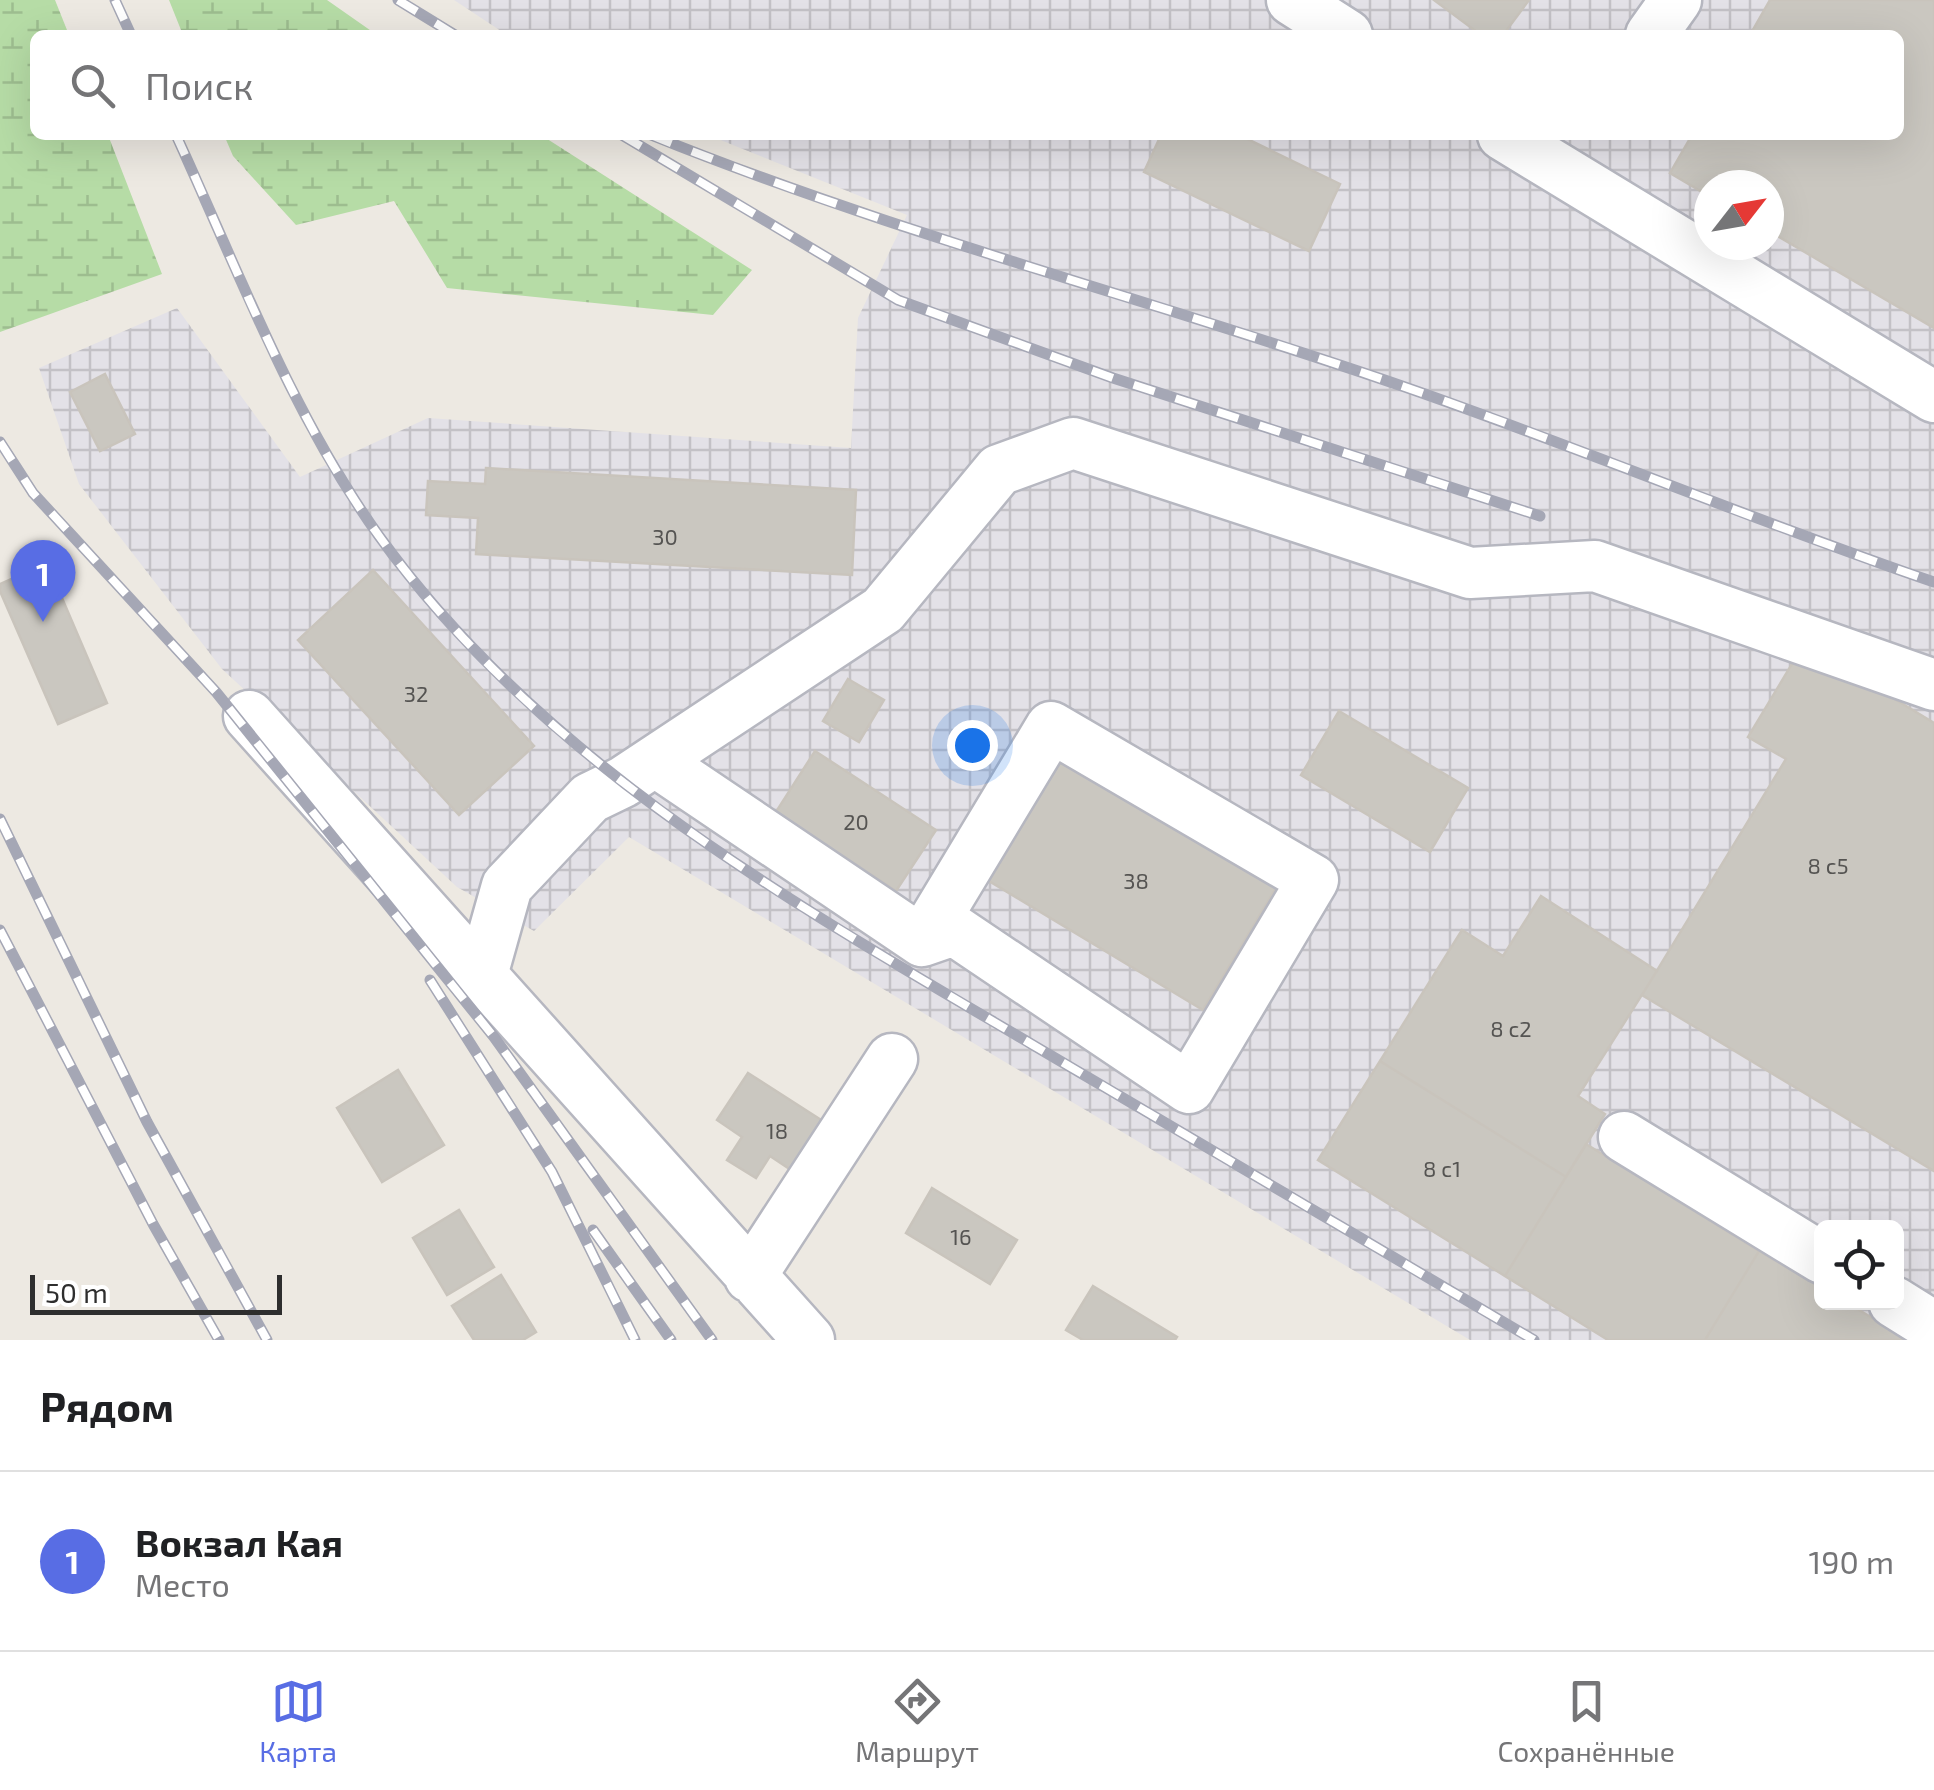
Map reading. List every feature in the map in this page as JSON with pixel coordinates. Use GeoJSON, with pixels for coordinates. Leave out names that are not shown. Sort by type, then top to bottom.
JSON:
{"type":"FeatureCollection","features":[{"type":"Feature","properties":{"kind":"street"},"geometry":{"type":"LineString","coordinates":[[1292,0],[1339,30]]}},
{"type":"Feature","properties":{"kind":"street"},"geometry":{"type":"LineString","coordinates":[[1654,30],[1676,0]]}},
{"type":"Feature","properties":{"kind":"street"},"geometry":{"type":"LineString","coordinates":[[1523,140],[1566,151],[1691,245],[1934,397]]}},
{"type":"Feature","properties":{"kind":"street"},"geometry":{"type":"LineString","coordinates":[[482,974],[507,886],[590,798],[655,762],[883,610],[999,470],[1072,443],[1470,573],[1594,566],[1934,685]]}},
{"type":"Feature","properties":{"kind":"street"},"geometry":{"type":"LineString","coordinates":[[249,716],[809,1340]]}},
{"type":"Feature","properties":{"kind":"street"},"geometry":{"type":"LineString","coordinates":[[1051,728],[1313,880],[1189,1088],[954,930],[922,941],[1051,728]]}},
{"type":"Feature","properties":{"kind":"street"},"geometry":{"type":"LineString","coordinates":[[655,762],[922,941]]}},
{"type":"Feature","properties":{"kind":"street"},"geometry":{"type":"LineString","coordinates":[[750,1277],[892,1059]]}},
{"type":"Feature","properties":{"kind":"street"},"geometry":{"type":"LineString","coordinates":[[1624,1137],[1814,1253]]}},
{"type":"Feature","properties":{"kind":"street"},"geometry":{"type":"LineString","coordinates":[[1904,1308],[1934,1327]]}},
{"type":"Feature","properties":{"kind":"shaded area"},"geometry":{"type":"Polygon","coordinates":[[[454,0],[1934,0],[1934,1340],[1470,1340],[629,837],[534,931],[457,887],[222,669],[79,484],[39,368],[177,308],[300,477],[428,418],[851,448],[858,318],[907,215],[720,140],[1904,140],[1904,30],[499,30],[454,0]]]}},
{"type":"Feature","properties":{"kind":"green space"},"geometry":{"type":"Polygon","coordinates":[[[0,0],[55,0],[67,30],[30,30],[30,140],[110,140],[162,274],[0,332],[0,0]]]}},
{"type":"Feature","properties":{"kind":"green space"},"geometry":{"type":"Polygon","coordinates":[[[169,0],[327,0],[370,30],[181,30],[169,0]]]}},
{"type":"Feature","properties":{"kind":"green space"},"geometry":{"type":"Polygon","coordinates":[[[226,140],[549,140],[752,270],[713,315],[447,288],[394,201],[296,225],[233,156],[226,140]]]}},
{"type":"Feature","properties":{"kind":"building"},"geometry":{"type":"Polygon","coordinates":[[[1434,0],[1529,0],[1507,30],[1474,30],[1434,0]]]}},
{"type":"Feature","properties":{"kind":"building"},"geometry":{"type":"Polygon","coordinates":[[[1770,0],[1934,0],[1934,328],[1784,240],[1784,170],[1694,170],[1694,187],[1670,173],[1689,140],[1904,140],[1904,30],[1753,30],[1770,0]]]}},
{"type":"Feature","properties":{"kind":"building"},"geometry":{"type":"Polygon","coordinates":[[[1159,140],[1249,140],[1340,184],[1309,251],[1144,172],[1159,140]]]}},
{"type":"Feature","properties":{"kind":"building"},"geometry":{"type":"Polygon","coordinates":[[[105,374],[135,434],[100,451],[70,392],[105,374]]]}},
{"type":"Feature","properties":{"kind":"building"},"geometry":{"type":"Polygon","coordinates":[[[486,468],[856,490],[852,575],[476,554],[478,518],[426,515],[428,481],[485,484],[486,468]]]}},
{"type":"Feature","properties":{"kind":"building"},"geometry":{"type":"Polygon","coordinates":[[[47,563],[107,703],[58,724],[0,591],[0,584],[47,563]]]}},
{"type":"Feature","properties":{"kind":"building"},"geometry":{"type":"Polygon","coordinates":[[[373,570],[534,746],[459,815],[298,640],[373,570]]]}},
{"type":"Feature","properties":{"kind":"building"},"geometry":{"type":"Polygon","coordinates":[[[1804,644],[1934,723],[1934,1171],[1642,995],[1786,759],[1748,737],[1804,644]]]}},
{"type":"Feature","properties":{"kind":"building"},"geometry":{"type":"Polygon","coordinates":[[[848,679],[884,700],[859,742],[823,721],[848,679]]]}},
{"type":"Feature","properties":{"kind":"building"},"geometry":{"type":"Polygon","coordinates":[[[1339,711],[1468,788],[1430,852],[1301,775],[1339,711]]]}},
{"type":"Feature","properties":{"kind":"building"},"geometry":{"type":"Polygon","coordinates":[[[1068,749],[1282,878],[1203,1010],[989,881],[1068,749]]]}},
{"type":"Feature","properties":{"kind":"building"},"geometry":{"type":"Polygon","coordinates":[[[815,751],[936,830],[896,891],[776,812],[815,751]]]}},
{"type":"Feature","properties":{"kind":"building"},"geometry":{"type":"Polygon","coordinates":[[[1541,896],[1657,971],[1578,1096],[1605,1114],[1566,1177],[1380,1061],[1462,930],[1503,956],[1541,896]]]}},
{"type":"Feature","properties":{"kind":"building"},"geometry":{"type":"Polygon","coordinates":[[[1380,1061],[1566,1177],[1505,1276],[1318,1160],[1380,1061]]]}},
{"type":"Feature","properties":{"kind":"building"},"geometry":{"type":"Polygon","coordinates":[[[398,1070],[444,1145],[382,1182],[337,1108],[398,1070]]]}},
{"type":"Feature","properties":{"kind":"building"},"geometry":{"type":"Polygon","coordinates":[[[748,1073],[826,1123],[794,1172],[770,1156],[756,1178],[727,1160],[742,1137],[717,1120],[748,1073]]]}},
{"type":"Feature","properties":{"kind":"building"},"geometry":{"type":"Polygon","coordinates":[[[1586,1144],[1759,1251],[1705,1340],[1608,1340],[1505,1276],[1586,1144]]]}},
{"type":"Feature","properties":{"kind":"building"},"geometry":{"type":"Polygon","coordinates":[[[932,1188],[1017,1240],[990,1284],[906,1233],[932,1188]]]}},
{"type":"Feature","properties":{"kind":"building"},"geometry":{"type":"Polygon","coordinates":[[[459,1210],[494,1267],[447,1295],[413,1238],[459,1210]]]}},
{"type":"Feature","properties":{"kind":"building"},"geometry":{"type":"Polygon","coordinates":[[[1759,1251],[1814,1283],[1814,1310],[1859,1310],[1908,1340],[1705,1340],[1759,1251]]]}},
{"type":"Feature","properties":{"kind":"building"},"geometry":{"type":"Polygon","coordinates":[[[501,1275],[536,1332],[523,1340],[474,1340],[452,1306],[501,1275]]]}},
{"type":"Feature","properties":{"kind":"building"},"geometry":{"type":"Polygon","coordinates":[[[1093,1286],[1177,1337],[1083,1340],[1066,1330],[1093,1286]]]}},
{"type":"Feature","properties":{"kind":"railway"},"geometry":{"type":"LineString","coordinates":[[115,0],[129,30]]}},
{"type":"Feature","properties":{"kind":"railway"},"geometry":{"type":"LineString","coordinates":[[398,0],[447,30]]}},
{"type":"Feature","properties":{"kind":"railway"},"geometry":{"type":"LineString","coordinates":[[178,140],[268,341],[348,490],[379,536],[445,618],[517,692],[596,761],[765,883],[1534,1340]]}},
{"type":"Feature","properties":{"kind":"railway"},"geometry":{"type":"LineString","coordinates":[[630,140],[898,300],[1113,378],[1540,516]]}},
{"type":"Feature","properties":{"kind":"railway"},"geometry":{"type":"LineString","coordinates":[[664,140],[837,204],[1402,386],[1934,582]]}},
{"type":"Feature","properties":{"kind":"railway"},"geometry":{"type":"LineString","coordinates":[[0,442],[33,493],[216,692],[494,1037],[712,1340]]}},
{"type":"Feature","properties":{"kind":"railway"},"geometry":{"type":"LineString","coordinates":[[0,819],[147,1122],[267,1340]]}},
{"type":"Feature","properties":{"kind":"railway"},"geometry":{"type":"LineString","coordinates":[[0,930],[153,1224],[219,1340]]}},
{"type":"Feature","properties":{"kind":"railway"},"geometry":{"type":"LineString","coordinates":[[430,980],[552,1172],[635,1340]]}},
{"type":"Feature","properties":{"kind":"railway"},"geometry":{"type":"LineString","coordinates":[[593,1230],[671,1340]]}},
{"type":"Feature","properties":{"kind":"place","name":"Вокзал Кая"},"geometry":{"type":"Point","coordinates":[43,622]}}]}
